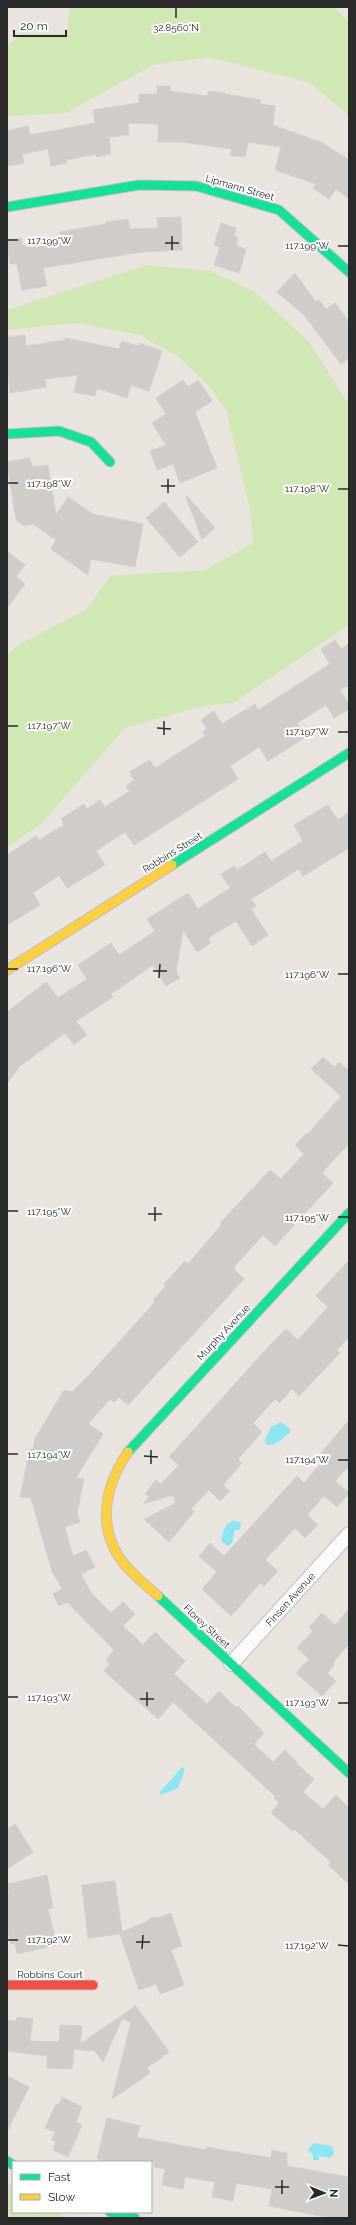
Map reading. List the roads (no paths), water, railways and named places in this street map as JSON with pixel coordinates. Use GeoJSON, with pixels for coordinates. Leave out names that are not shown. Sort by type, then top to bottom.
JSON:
{"type":"FeatureCollection","features":[{"type":"Feature","properties":{"kind":"street","name":"Lipmann Street"},"geometry":{"type":"LineString","coordinates":[[7,207],[139,185],[196,186],[279,210],[349,272]]}},
{"type":"Feature","properties":{"kind":"street"},"geometry":{"type":"LineString","coordinates":[[7,434],[59,431],[90,442],[110,462]]}},
{"type":"Feature","properties":{"kind":"street","name":"Robbins Street"},"geometry":{"type":"LineString","coordinates":[[7,970],[349,753]]}},
{"type":"Feature","properties":{"kind":"street","name":"Murphy Avenue"},"geometry":{"type":"LineString","coordinates":[[116,1469],[131,1447],[349,1213]]}},
{"type":"Feature","properties":{"kind":"street","name":"Florey Street"},"geometry":{"type":"LineString","coordinates":[[116,1469],[107,1489],[106,1513],[110,1539],[125,1565],[349,1773]]}},
{"type":"Feature","properties":{"kind":"street","name":"Finsen Avenue"},"geometry":{"type":"LineString","coordinates":[[231,1664],[349,1534]]}},
{"type":"Feature","properties":{"kind":"street","name":"Robbins Court"},"geometry":{"type":"LineString","coordinates":[[7,1985],[93,1985]]}},
{"type":"Feature","properties":{"kind":"street"},"geometry":{"type":"LineString","coordinates":[[114,2213],[135,2218]]}},
{"type":"Feature","properties":{"kind":"water"},"geometry":{"type":"Polygon","coordinates":[[[281,1422],[290,1429],[290,1433],[273,1445],[266,1444],[265,1440],[271,1427],[281,1422]]]}},
{"type":"Feature","properties":{"kind":"water"},"geometry":{"type":"Polygon","coordinates":[[[234,1520],[241,1523],[240,1530],[235,1530],[232,1543],[228,1546],[221,1541],[226,1526],[234,1520]]]}},
{"type":"Feature","properties":{"kind":"water"},"geometry":{"type":"Polygon","coordinates":[[[182,1767],[185,1770],[178,1788],[161,1795],[161,1790],[182,1767]]]}},
{"type":"Feature","properties":{"kind":"water"},"geometry":{"type":"Polygon","coordinates":[[[313,2143],[332,2146],[334,2154],[330,2158],[319,2156],[319,2160],[313,2160],[313,2155],[308,2150],[313,2143]]]}}]}
